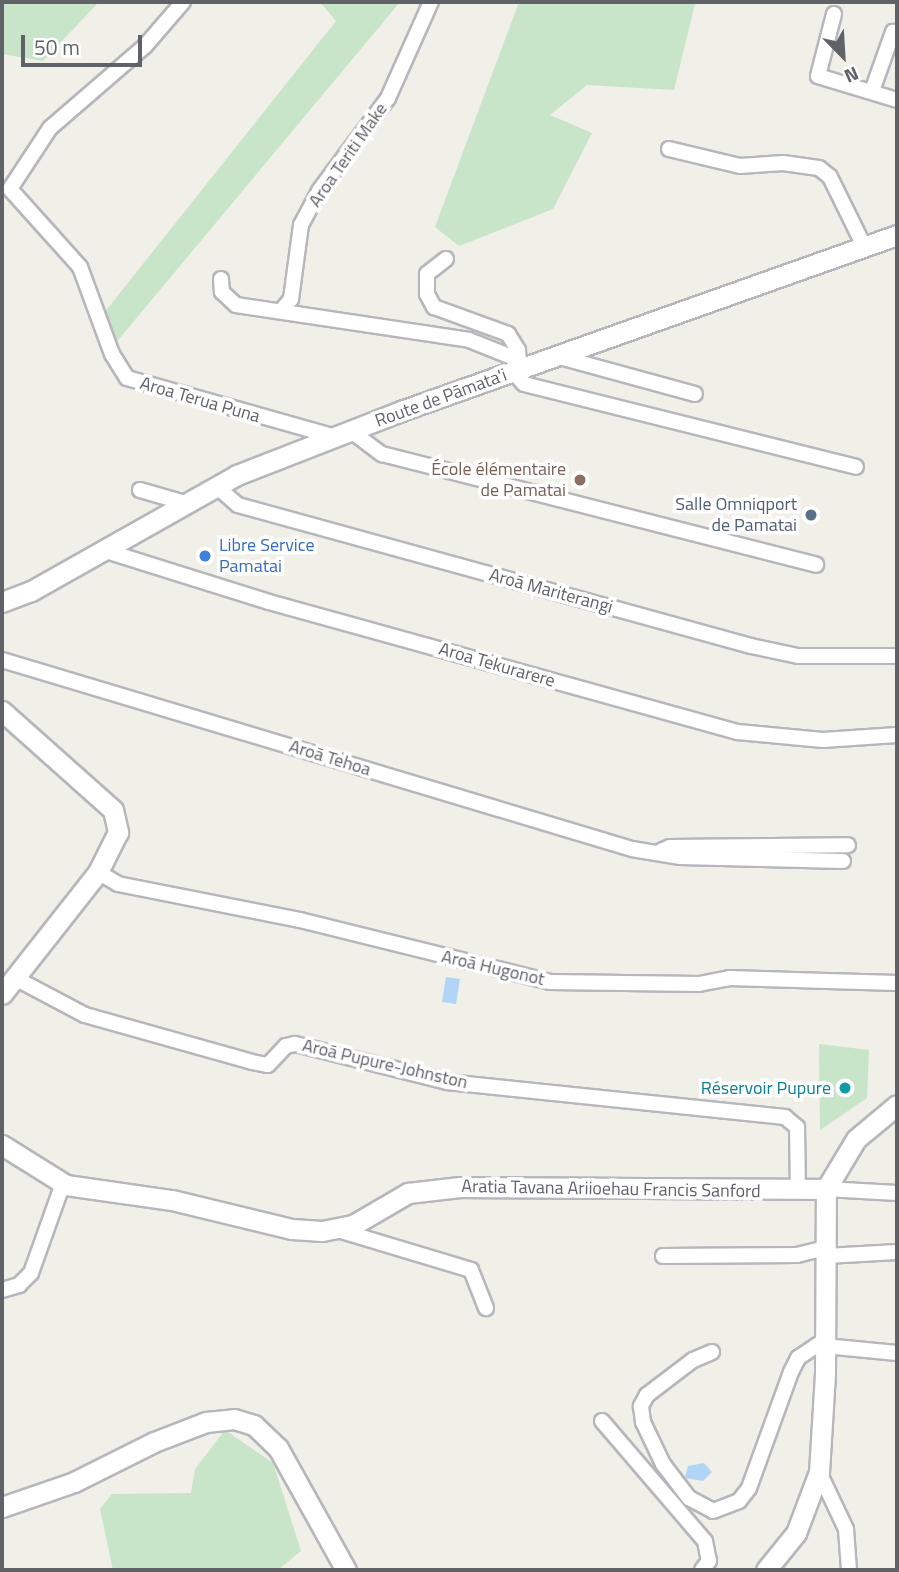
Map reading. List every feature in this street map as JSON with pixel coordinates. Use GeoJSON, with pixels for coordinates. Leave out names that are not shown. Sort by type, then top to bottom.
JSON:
{"type":"FeatureCollection","features":[{"type":"Feature","properties":{"kind":"street","name":"Aroa Terua Puna"},"geometry":{"type":"LineString","coordinates":[[183,2],[145,46],[50,128],[6,184],[80,267],[112,354],[127,378],[343,434]]}},
{"type":"Feature","properties":{"kind":"street","name":"Aroa Teriti Make"},"geometry":{"type":"LineString","coordinates":[[281,311],[291,299],[300,225],[319,191],[388,98],[431,2]]}},
{"type":"Feature","properties":{"kind":"street"},"geometry":{"type":"LineString","coordinates":[[834,14],[818,76],[897,100]]}},
{"type":"Feature","properties":{"kind":"street"},"geometry":{"type":"LineString","coordinates":[[872,91],[893,32]]}},
{"type":"Feature","properties":{"kind":"street"},"geometry":{"type":"LineString","coordinates":[[669,149],[740,166],[783,163],[819,168],[830,177],[864,246]]}},
{"type":"Feature","properties":{"kind":"street","name":"Route de Pāmata'i"},"geometry":{"type":"LineString","coordinates":[[2,602],[103,550],[216,486],[517,367],[556,356],[897,234]]}},
{"type":"Feature","properties":{"kind":"street"},"geometry":{"type":"LineString","coordinates":[[446,259],[427,274],[427,294],[442,310],[509,334],[524,384],[856,467]]}},
{"type":"Feature","properties":{"kind":"street"},"geometry":{"type":"LineString","coordinates":[[221,279],[222,292],[231,302],[469,340],[517,367]]}},
{"type":"Feature","properties":{"kind":"street"},"geometry":{"type":"LineString","coordinates":[[556,356],[695,394]]}},
{"type":"Feature","properties":{"kind":"street"},"geometry":{"type":"LineString","coordinates":[[343,434],[382,454],[816,565]]}},
{"type":"Feature","properties":{"kind":"street","name":"Aroā Mariterangi"},"geometry":{"type":"LineString","coordinates":[[216,486],[238,505],[751,646],[798,656],[897,656]]}},
{"type":"Feature","properties":{"kind":"street"},"geometry":{"type":"LineString","coordinates":[[140,490],[185,503]]}},
{"type":"Feature","properties":{"kind":"street","name":"Aroa Tekurarere"},"geometry":{"type":"LineString","coordinates":[[103,550],[269,602],[737,732],[823,740],[897,735]]}},
{"type":"Feature","properties":{"kind":"street","name":"Aroā Tehoa"},"geometry":{"type":"LineString","coordinates":[[2,660],[658,855],[843,862]]}},
{"type":"Feature","properties":{"kind":"street"},"geometry":{"type":"LineString","coordinates":[[2,710],[113,810],[116,841],[98,872],[2,993]]}},
{"type":"Feature","properties":{"kind":"street"},"geometry":{"type":"LineString","coordinates":[[658,855],[670,847],[848,845]]}},
{"type":"Feature","properties":{"kind":"street","name":"Aroā Hugonot"},"geometry":{"type":"LineString","coordinates":[[98,872],[118,884],[300,920],[550,982],[699,984],[729,978],[897,983]]}},
{"type":"Feature","properties":{"kind":"street","name":"Aroā Pupure-Johnston"},"geometry":{"type":"LineString","coordinates":[[15,978],[85,1015],[252,1062],[275,1062],[286,1046],[295,1044],[447,1082],[785,1117],[797,1127],[798,1188]]}},
{"type":"Feature","properties":{"kind":"street"},"geometry":{"type":"LineString","coordinates":[[766,1570],[796,1533],[819,1472],[826,1342],[826,1189],[856,1139],[897,1105]]}},
{"type":"Feature","properties":{"kind":"street","name":"Aratia Tavana Ariioehau Francis Sanford"},"geometry":{"type":"LineString","coordinates":[[2,1145],[62,1183],[172,1200],[292,1229],[337,1229],[353,1225],[386,1202],[440,1188],[826,1189]]}},
{"type":"Feature","properties":{"kind":"street"},"geometry":{"type":"LineString","coordinates":[[2,1290],[19,1285],[31,1273],[62,1183]]}},
{"type":"Feature","properties":{"kind":"street"},"geometry":{"type":"LineString","coordinates":[[826,1189],[897,1193]]}},
{"type":"Feature","properties":{"kind":"street"},"geometry":{"type":"LineString","coordinates":[[337,1229],[471,1270],[486,1308]]}},
{"type":"Feature","properties":{"kind":"street"},"geometry":{"type":"LineString","coordinates":[[663,1256],[897,1252]]}},
{"type":"Feature","properties":{"kind":"street"},"geometry":{"type":"LineString","coordinates":[[712,1352],[693,1360],[647,1395],[641,1406],[643,1422],[663,1464],[689,1498],[713,1511],[739,1501],[748,1488],[794,1365],[826,1342],[897,1353]]}},
{"type":"Feature","properties":{"kind":"street"},"geometry":{"type":"LineString","coordinates":[[2,1507],[74,1482],[206,1422],[234,1419],[254,1425],[278,1448],[346,1570]]}},
{"type":"Feature","properties":{"kind":"street"},"geometry":{"type":"LineString","coordinates":[[602,1421],[705,1541],[709,1561],[702,1570]]}},
{"type":"Feature","properties":{"kind":"street"},"geometry":{"type":"LineString","coordinates":[[819,1472],[846,1528],[849,1570]]}},
{"type":"Feature","properties":{"kind":"green space"},"geometry":{"type":"Polygon","coordinates":[[[2,2],[99,2],[43,61],[2,54],[2,2]]]}},
{"type":"Feature","properties":{"kind":"green space"},"geometry":{"type":"Polygon","coordinates":[[[320,2],[400,2],[114,345],[104,313],[336,21],[320,2]]]}},
{"type":"Feature","properties":{"kind":"green space"},"geometry":{"type":"Polygon","coordinates":[[[519,2],[695,4],[674,90],[587,85],[550,115],[592,133],[553,209],[459,246],[435,227],[519,2]]]}},
{"type":"Feature","properties":{"kind":"green space"},"geometry":{"type":"Polygon","coordinates":[[[819,1044],[869,1050],[867,1098],[820,1130],[819,1044]]]}},
{"type":"Feature","properties":{"kind":"green space"},"geometry":{"type":"Polygon","coordinates":[[[225,1430],[273,1463],[301,1551],[278,1570],[113,1570],[100,1509],[112,1494],[191,1493],[195,1469],[225,1430]]]}},
{"type":"Feature","properties":{"kind":"water"},"geometry":{"type":"Polygon","coordinates":[[[446,977],[460,979],[456,1004],[442,1002],[446,977]]]}},
{"type":"Feature","properties":{"kind":"water"},"geometry":{"type":"Polygon","coordinates":[[[704,1463],[712,1472],[703,1481],[685,1478],[688,1466],[704,1463]]]}},
{"type":"Feature","properties":{"kind":"place","name":"École élémentaire de Pamatai"},"geometry":{"type":"Point","coordinates":[580,480]}},
{"type":"Feature","properties":{"kind":"place","name":"Salle Omniqport de Pamatai"},"geometry":{"type":"Point","coordinates":[811,515]}},
{"type":"Feature","properties":{"kind":"place","name":"Libre Service Pamatai"},"geometry":{"type":"Point","coordinates":[205,556]}},
{"type":"Feature","properties":{"kind":"place","name":"Réservoir Pupure"},"geometry":{"type":"Point","coordinates":[845,1088]}}]}
